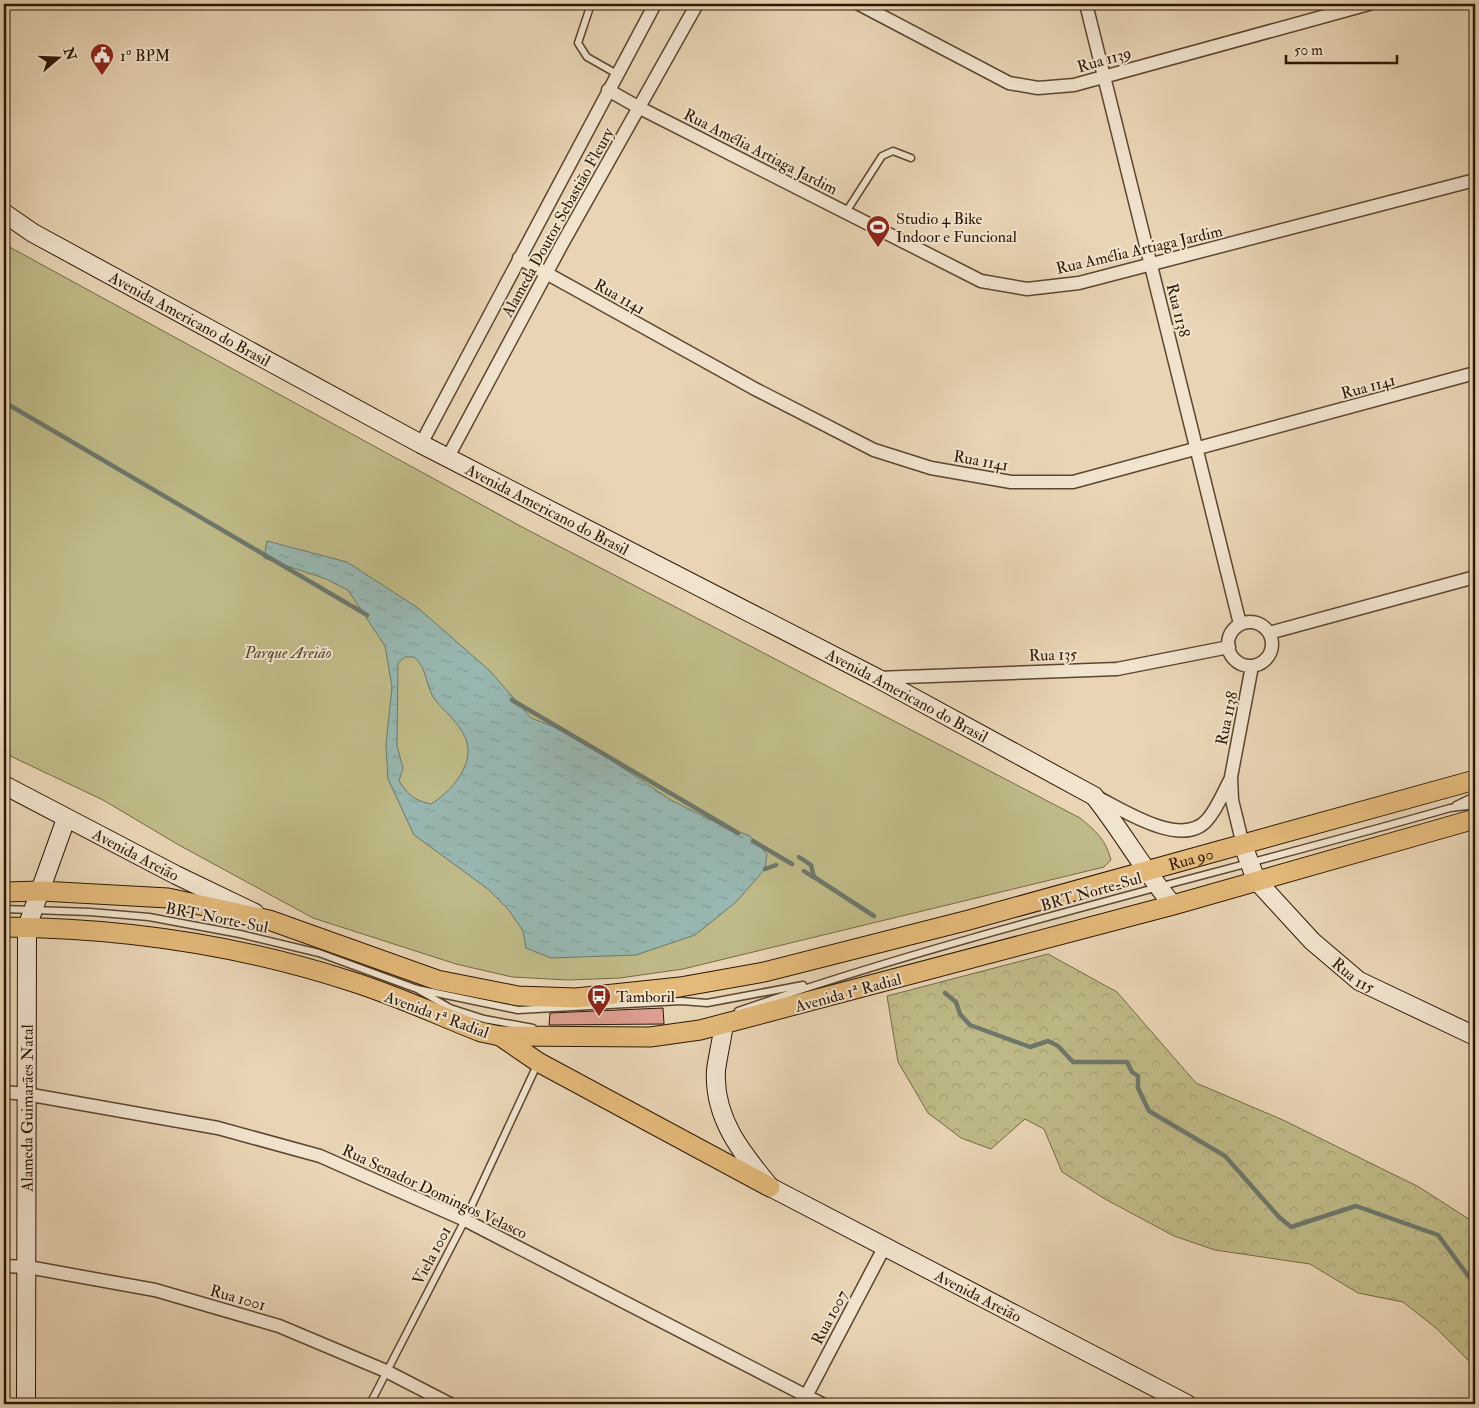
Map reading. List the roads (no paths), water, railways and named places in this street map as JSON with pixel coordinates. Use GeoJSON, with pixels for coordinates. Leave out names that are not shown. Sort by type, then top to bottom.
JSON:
{"type":"FeatureCollection","features":[{"type":"Feature","properties":{"kind":"main road","name":"Rua 90"},"geometry":{"type":"LineString","coordinates":[[904,937],[1152,879],[1243,845],[1475,780]]}},
{"type":"Feature","properties":{"kind":"main road"},"geometry":{"type":"LineString","coordinates":[[1173,905],[1253,872],[1475,819]]}},
{"type":"Feature","properties":{"kind":"main road","name":"Avenida 1ª Radial"},"geometry":{"type":"LineString","coordinates":[[4,892],[41,891],[168,898],[269,920],[437,980],[518,996],[576,998],[680,987],[764,972],[904,937]]}},
{"type":"Feature","properties":{"kind":"main road","name":"Avenida 1ª Radial"},"geometry":{"type":"LineString","coordinates":[[4,927],[30,918],[173,939],[257,956],[351,981],[481,1032],[500,1036],[650,1037],[684,1033],[724,1024],[1173,905]]}},
{"type":"Feature","properties":{"kind":"main road"},"geometry":{"type":"LineString","coordinates":[[500,1036],[538,1062],[770,1187]]}},
{"type":"Feature","properties":{"kind":"street","name":"Alameda Doutor Sebastião Fleury"},"geometry":{"type":"LineString","coordinates":[[421,444],[655,4]]}},
{"type":"Feature","properties":{"kind":"street","name":"Alameda Doutor Sebastião Fleury"},"geometry":{"type":"LineString","coordinates":[[448,457],[546,273],[697,4]]}},
{"type":"Feature","properties":{"kind":"street","name":"Rua 1139"},"geometry":{"type":"LineString","coordinates":[[859,4],[1009,83],[1038,88],[1074,84],[1369,4]]}},
{"type":"Feature","properties":{"kind":"street","name":"Rua 1138"},"geometry":{"type":"LineString","coordinates":[[1086,4],[1240,624]]}},
{"type":"Feature","properties":{"kind":"street","name":"Rua Amélia Artiaga Jardim"},"geometry":{"type":"LineString","coordinates":[[608,90],[638,108],[981,281],[1027,289],[1079,283],[1151,266],[1475,180]]}},
{"type":"Feature","properties":{"kind":"street","name":"Avenida Americano do Brasil"},"geometry":{"type":"LineString","coordinates":[[4,213],[33,233],[421,444],[877,678],[1094,796],[1166,830],[1180,832],[1194,829],[1207,821]]}},
{"type":"Feature","properties":{"kind":"street","name":"Rua 1141"},"geometry":{"type":"LineString","coordinates":[[519,258],[755,389],[874,450],[931,468],[1011,482],[1073,482],[1198,450],[1475,373]]}},
{"type":"Feature","properties":{"kind":"street"},"geometry":{"type":"LineString","coordinates":[[1269,633],[1475,577]]}},
{"type":"Feature","properties":{"kind":"street"},"geometry":{"type":"LineString","coordinates":[[1256,622],[1269,633],[1272,642],[1271,652],[1260,664],[1252,666],[1236,661],[1229,647],[1229,640],[1234,629],[1240,624],[1256,622]]}},
{"type":"Feature","properties":{"kind":"street","name":"Rua 135"},"geometry":{"type":"LineString","coordinates":[[877,678],[1117,669],[1229,647]]}},
{"type":"Feature","properties":{"kind":"street","name":"Rua 1138"},"geometry":{"type":"LineString","coordinates":[[1243,845],[1232,800],[1231,777],[1252,666]]}},
{"type":"Feature","properties":{"kind":"street","name":"Rua 1138"},"geometry":{"type":"LineString","coordinates":[[1207,821],[1231,777]]}},
{"type":"Feature","properties":{"kind":"street","name":"Avenida Areião"},"geometry":{"type":"LineString","coordinates":[[4,785],[66,819],[269,920]]}},
{"type":"Feature","properties":{"kind":"street","name":"Avenida Americano do Brasil"},"geometry":{"type":"LineString","coordinates":[[1094,796],[1118,827],[1152,879],[1173,905]]}},
{"type":"Feature","properties":{"kind":"street","name":"Alameda Guimarães Natal"},"geometry":{"type":"LineString","coordinates":[[26,1404],[28,1267],[26,1094],[30,918],[66,819]]}},
{"type":"Feature","properties":{"kind":"street"},"geometry":{"type":"LineString","coordinates":[[1243,845],[1253,872]]}},
{"type":"Feature","properties":{"kind":"street","name":"Rua 115"},"geometry":{"type":"LineString","coordinates":[[1253,872],[1312,942],[1359,981],[1475,1036]]}},
{"type":"Feature","properties":{"kind":"street"},"geometry":{"type":"LineString","coordinates":[[724,1024],[716,1071],[718,1104],[728,1130],[746,1158],[770,1187]]}},
{"type":"Feature","properties":{"kind":"street","name":"Rua Senador Domingos Velasco"},"geometry":{"type":"LineString","coordinates":[[4,1092],[26,1094],[218,1128],[320,1156],[465,1220],[804,1400],[822,1404]]}},
{"type":"Feature","properties":{"kind":"street","name":"Avenida Areião"},"geometry":{"type":"LineString","coordinates":[[770,1187],[1187,1404]]}},
{"type":"Feature","properties":{"kind":"street","name":"Rua 1007"},"geometry":{"type":"LineString","coordinates":[[804,1400],[886,1246]]}},
{"type":"Feature","properties":{"kind":"street","name":"Rua 1001"},"geometry":{"type":"LineString","coordinates":[[4,1266],[28,1267],[165,1292],[279,1326],[386,1371],[450,1404]]}},
{"type":"Feature","properties":{"kind":"lane"},"geometry":{"type":"LineString","coordinates":[[591,4],[578,43],[587,57],[617,74]]}},
{"type":"Feature","properties":{"kind":"lane"},"geometry":{"type":"LineString","coordinates":[[846,212],[882,156],[893,152],[911,158]]}},
{"type":"Feature","properties":{"kind":"lane","name":"BRT Norte-Sul"},"geometry":{"type":"LineString","coordinates":[[4,909],[30,918],[90,912],[148,918],[240,934],[319,953],[417,990],[450,1008],[484,1019],[547,1031],[657,1029],[685,1026],[719,1017],[827,980],[1152,879],[1253,872],[1450,808],[1475,796]]}},
{"type":"Feature","properties":{"kind":"lane","name":"BRT Norte-Sul"},"geometry":{"type":"LineString","coordinates":[[1450,808],[1475,805]]}},
{"type":"Feature","properties":{"kind":"lane","name":"BRT Norte-Sul"},"geometry":{"type":"LineString","coordinates":[[417,990],[518,1010],[682,1001],[707,1003],[827,980]]}},
{"type":"Feature","properties":{"kind":"lane","name":"Viela 1001"},"geometry":{"type":"LineString","coordinates":[[370,1404],[465,1220],[538,1062]]}},
{"type":"Feature","properties":{"kind":"water"},"geometry":{"type":"Polygon","coordinates":[[[267,541],[347,562],[418,608],[490,671],[531,718],[552,726],[587,744],[671,800],[721,825],[750,836],[767,854],[765,869],[736,902],[695,935],[636,955],[551,958],[526,948],[523,931],[508,909],[488,889],[414,835],[388,779],[386,745],[392,687],[385,646],[348,590],[326,579],[264,558],[267,541]],[[405,657],[398,663],[397,746],[403,768],[399,781],[412,797],[431,804],[439,799],[460,776],[468,757],[468,747],[459,727],[433,696],[425,673],[414,657],[405,657]]]}},
{"type":"Feature","properties":{"kind":"waterway"},"geometry":{"type":"LineString","coordinates":[[4,402],[367,615]]}},
{"type":"Feature","properties":{"kind":"waterway"},"geometry":{"type":"LineString","coordinates":[[512,700],[738,833]]}},
{"type":"Feature","properties":{"kind":"waterway"},"geometry":{"type":"LineString","coordinates":[[753,841],[792,864]]}},
{"type":"Feature","properties":{"kind":"waterway"},"geometry":{"type":"LineString","coordinates":[[799,857],[811,865],[814,877],[874,916]]}},
{"type":"Feature","properties":{"kind":"waterway"},"geometry":{"type":"LineString","coordinates":[[765,869],[776,865]]}},
{"type":"Feature","properties":{"kind":"waterway"},"geometry":{"type":"LineString","coordinates":[[804,871],[813,877]]}},
{"type":"Feature","properties":{"kind":"waterway"},"geometry":{"type":"LineString","coordinates":[[945,993],[956,1002],[960,1014],[970,1025],[1030,1047],[1048,1041],[1058,1046],[1073,1062],[1127,1062],[1132,1072],[1138,1076],[1138,1088],[1149,1111],[1225,1156],[1279,1217],[1291,1227],[1356,1206],[1438,1235],[1475,1285]]}},
{"type":"Feature","properties":{"kind":"place","name":"1º BPM"},"geometry":{"type":"Point","coordinates":[102,76]}},
{"type":"Feature","properties":{"kind":"place","name":"Studio 4 Bike Indoor e Funcional"},"geometry":{"type":"Point","coordinates":[878,248]}},
{"type":"Feature","properties":{"kind":"place","name":"Tamboril"},"geometry":{"type":"Point","coordinates":[599,1017]}},
{"type":"Feature","properties":{"kind":"park label","name":"Parque Areião"},"geometry":{"type":"Point","coordinates":[288,652]}}]}
